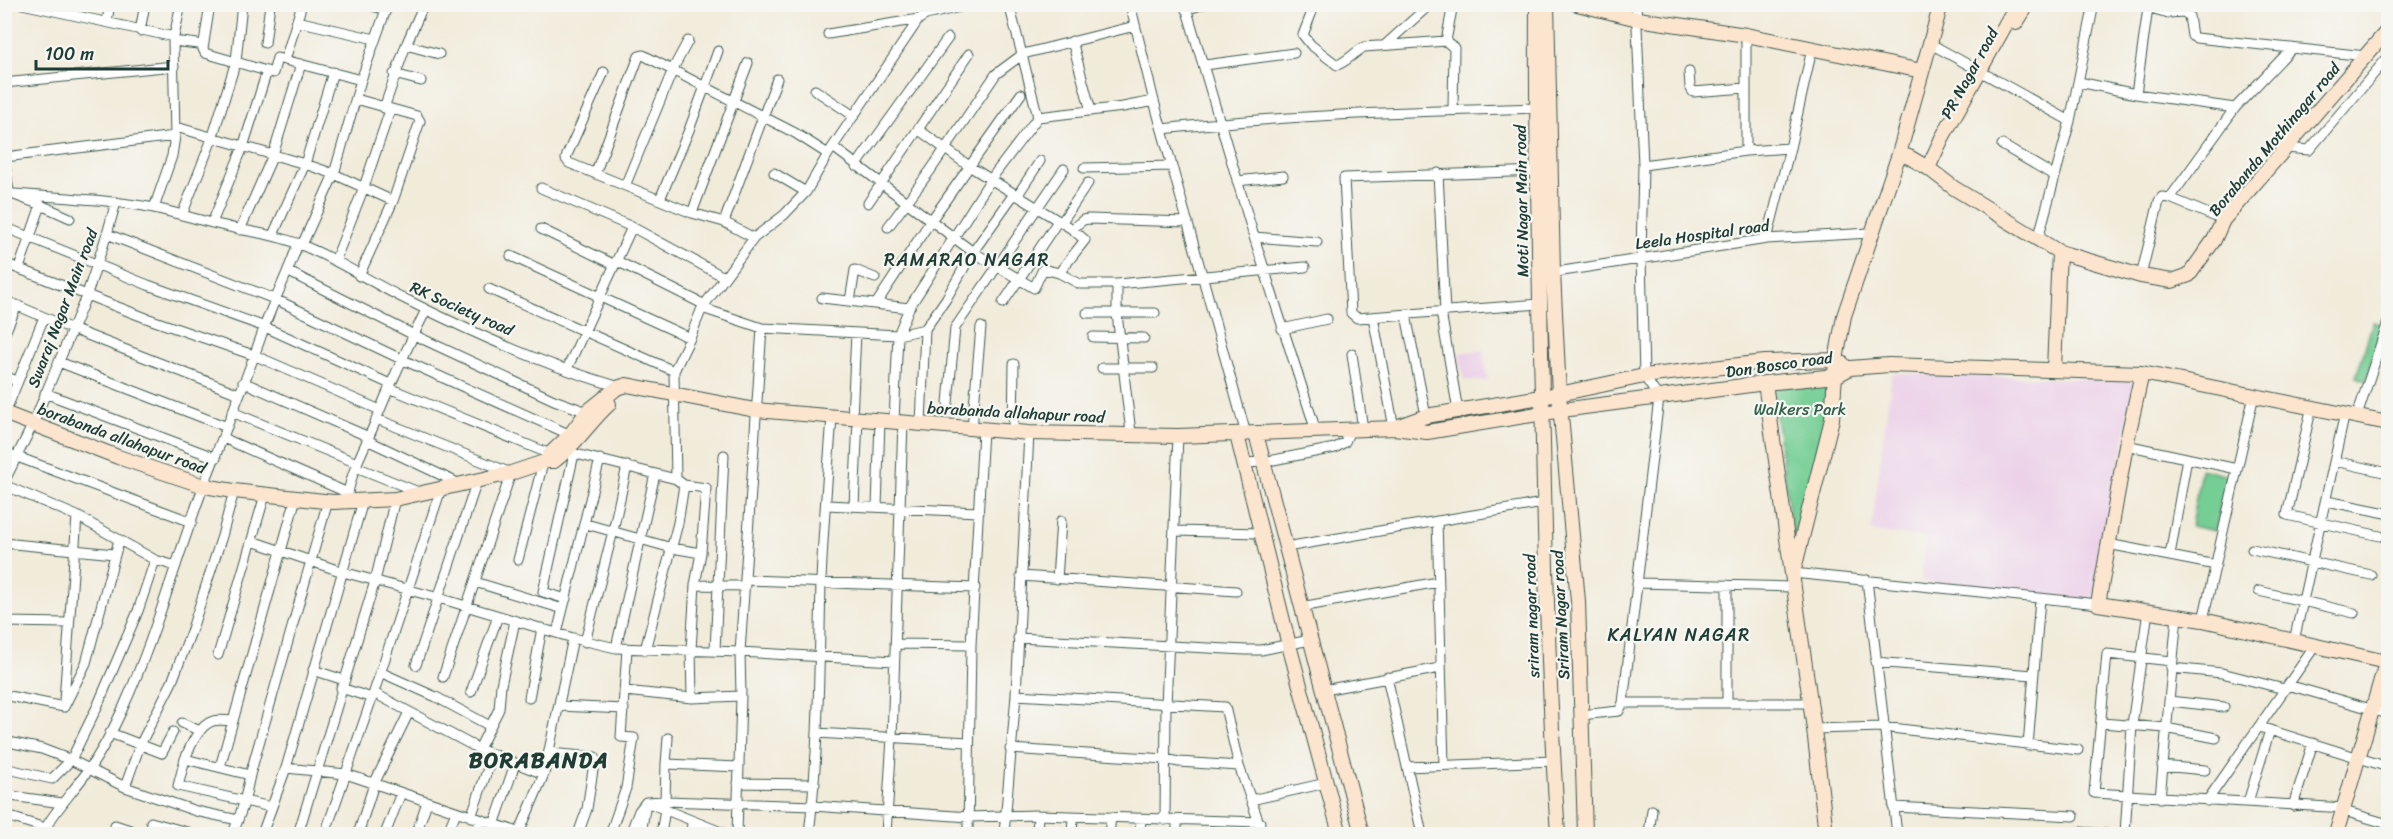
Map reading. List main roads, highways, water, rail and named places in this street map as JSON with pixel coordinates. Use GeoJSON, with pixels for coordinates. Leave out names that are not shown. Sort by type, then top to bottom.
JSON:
{"type":"FeatureCollection","features":[{"type":"Feature","properties":{"kind":"main road","name":"Moti Nagar Main road"},"geometry":{"type":"LineString","coordinates":[[1536,4],[1543,108],[1546,273],[1540,304],[1542,397]]}},
{"type":"Feature","properties":{"kind":"main road","name":"Moti Nagar Main road"},"geometry":{"type":"LineString","coordinates":[[1547,4],[1538,171],[1559,394]]}},
{"type":"Feature","properties":{"kind":"main road"},"geometry":{"type":"LineString","coordinates":[[1577,4],[1638,19],[1746,35],[1922,71]]}},
{"type":"Feature","properties":{"kind":"main road"},"geometry":{"type":"LineString","coordinates":[[1793,580],[1832,419],[1836,360],[1844,316],[1870,233],[1884,201],[1899,154],[1941,4]]}},
{"type":"Feature","properties":{"kind":"main road","name":"PR Nagar road"},"geometry":{"type":"LineString","coordinates":[[1983,72],[2017,4]]}},
{"type":"Feature","properties":{"kind":"main road","name":"PR Nagar road"},"geometry":{"type":"LineString","coordinates":[[1928,168],[1942,138],[2028,4]]}},
{"type":"Feature","properties":{"kind":"main road","name":"Borabanda Mothinagar road"},"geometry":{"type":"LineString","coordinates":[[1899,154],[1928,168],[1954,188],[2059,252],[2141,276],[2172,281],[2189,275],[2214,240],[2223,220],[2388,30]]}},
{"type":"Feature","properties":{"kind":"main road"},"geometry":{"type":"LineString","coordinates":[[2054,369],[2059,252]]}},
{"type":"Feature","properties":{"kind":"main road","name":"Don Bosco road"},"geometry":{"type":"LineString","coordinates":[[1559,394],[1644,376],[1765,362],[1836,360],[1850,368]]}},
{"type":"Feature","properties":{"kind":"main road"},"geometry":{"type":"LineString","coordinates":[[1850,368],[1889,365],[2142,373],[2388,423]]}},
{"type":"Feature","properties":{"kind":"main road","name":"Don Bosco road"},"geometry":{"type":"LineString","coordinates":[[1562,410],[1765,382],[1836,376],[1850,368]]}},
{"type":"Feature","properties":{"kind":"main road"},"geometry":{"type":"LineString","coordinates":[[2142,373],[2126,445],[2098,604],[2203,620],[2315,646],[2387,659],[2336,834]]}},
{"type":"Feature","properties":{"kind":"main road"},"geometry":{"type":"LineString","coordinates":[[1765,382],[1814,729],[1826,834]]}},
{"type":"Feature","properties":{"kind":"main road","name":"borabanda allahapur road"},"geometry":{"type":"LineString","coordinates":[[547,459],[554,461],[571,453],[575,437],[587,412],[620,387],[627,385],[755,410],[1029,433],[1131,433],[1178,436],[1394,428],[1427,432],[1562,410]]}},
{"type":"Feature","properties":{"kind":"main road","name":"borabanda allahapur road"},"geometry":{"type":"LineString","coordinates":[[5,413],[118,457],[204,486],[296,498],[328,501],[348,498],[363,501],[395,499],[477,481],[511,473],[547,459],[575,437],[616,398],[631,393],[638,387]]}},
{"type":"Feature","properties":{"kind":"main road","name":"borabanda allahapur road"},"geometry":{"type":"LineString","coordinates":[[1394,428],[1426,416],[1559,394]]}},
{"type":"Feature","properties":{"kind":"main road","name":"Sriram Nagar road"},"geometry":{"type":"LineString","coordinates":[[1559,394],[1578,601],[1585,834]]}},
{"type":"Feature","properties":{"kind":"main road","name":"sriram nagar road"},"geometry":{"type":"LineString","coordinates":[[1542,397],[1553,761],[1558,834]]}},
{"type":"Feature","properties":{"kind":"main road"},"geometry":{"type":"LineString","coordinates":[[1247,434],[1263,462],[1362,834]]}},
{"type":"Feature","properties":{"kind":"main road"},"geometry":{"type":"LineString","coordinates":[[1247,434],[1244,463],[1289,645],[1340,834]]}},
{"type":"Feature","properties":{"kind":"district","name":"RAMARAO NAGAR"},"geometry":{"type":"Point","coordinates":[967,260]}},
{"type":"Feature","properties":{"kind":"district","name":"KALYAN NAGAR"},"geometry":{"type":"Point","coordinates":[1679,635]}},
{"type":"Feature","properties":{"kind":"district","name":"BORABANDA"},"geometry":{"type":"Point","coordinates":[539,760]}},
{"type":"Feature","properties":{"kind":"park label","name":"Walkers Park"},"geometry":{"type":"Point","coordinates":[1800,409]}}]}
